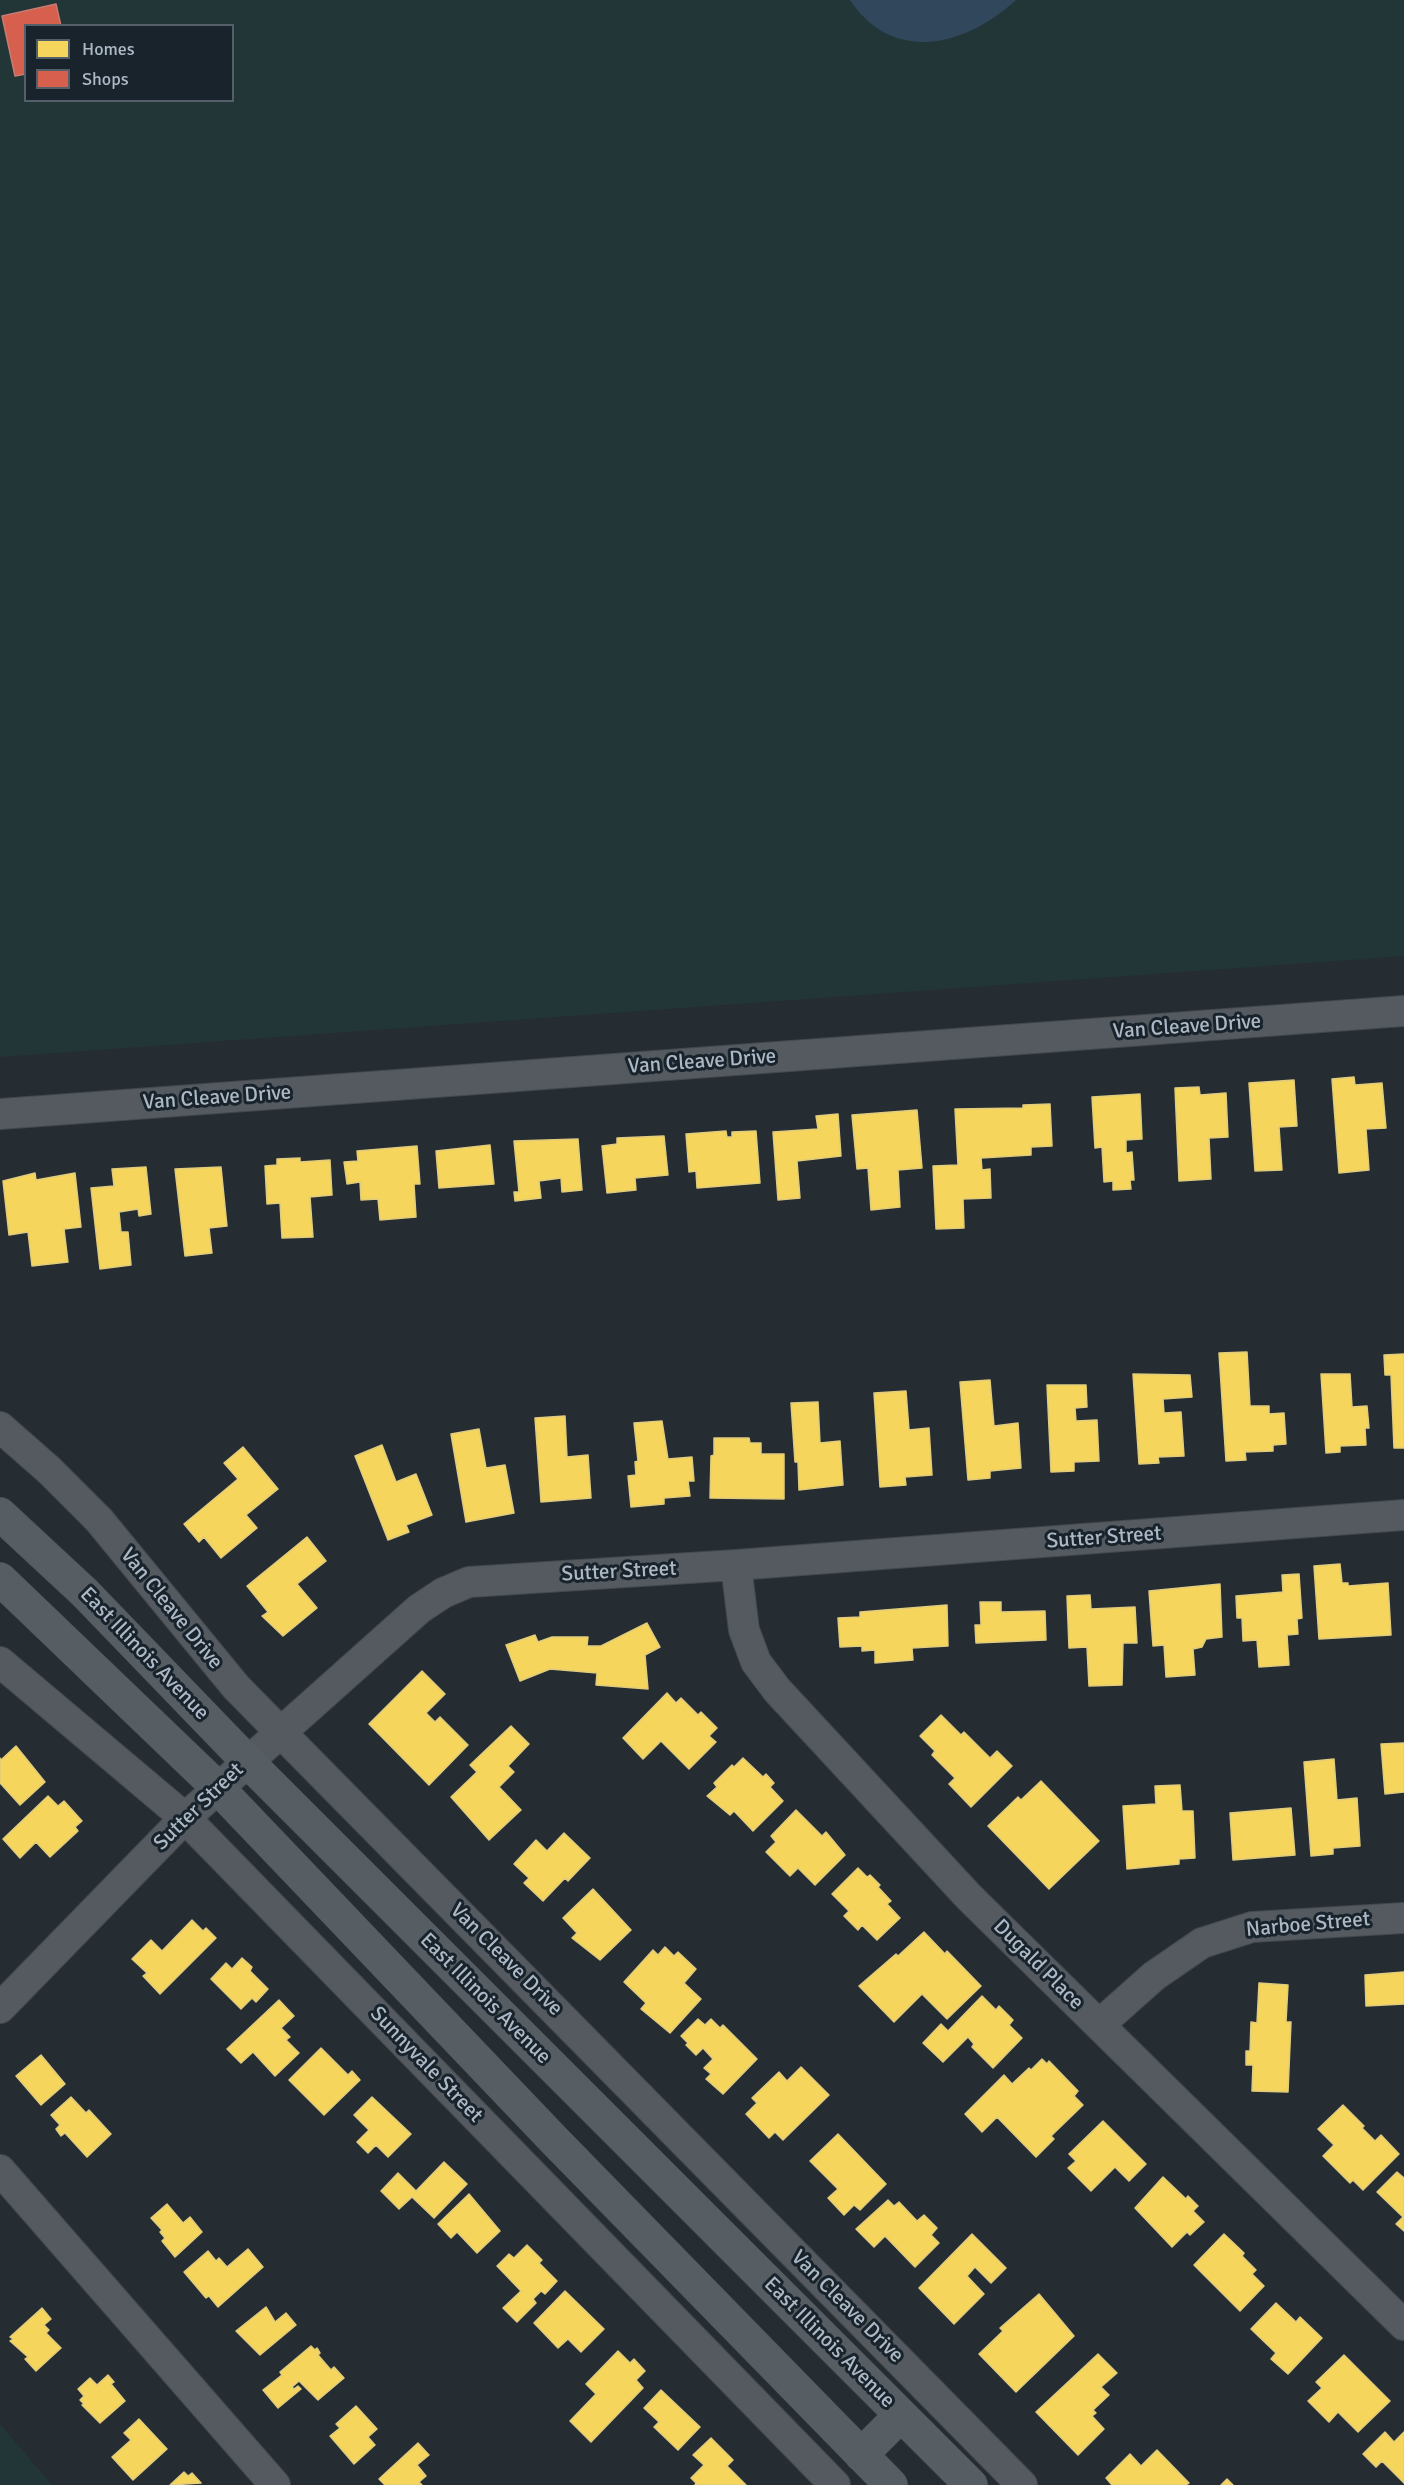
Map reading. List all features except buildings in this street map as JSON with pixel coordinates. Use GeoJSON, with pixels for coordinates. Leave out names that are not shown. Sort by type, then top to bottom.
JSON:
{"type":"FeatureCollection","features":[{"type":"Feature","properties":{"kind":"main road","name":"East Illinois Avenue"},"geometry":{"type":"LineString","coordinates":[[0,1514],[86,1593],[247,1761],[971,2485]]}},
{"type":"Feature","properties":{"kind":"main road","name":"East Illinois Avenue"},"geometry":{"type":"LineString","coordinates":[[0,1579],[218,1788],[553,2139],[891,2485]]}},
{"type":"Feature","properties":{"kind":"main road"},"geometry":{"type":"LineString","coordinates":[[861,2455],[901,2415]]}},
{"type":"Feature","properties":{"kind":"street","name":"Van Cleave Drive"},"geometry":{"type":"LineString","coordinates":[[0,1114],[1404,1011]]}},
{"type":"Feature","properties":{"kind":"street","name":"Van Cleave Drive"},"geometry":{"type":"LineString","coordinates":[[0,1427],[49,1470],[99,1520],[236,1687],[1022,2485]]}},
{"type":"Feature","properties":{"kind":"street","name":"Sutter Street"},"geometry":{"type":"LineString","coordinates":[[0,2008],[185,1818],[247,1761],[420,1609],[443,1593],[469,1581],[736,1565],[1404,1515]]}},
{"type":"Feature","properties":{"kind":"street","name":"Dugald Place"},"geometry":{"type":"LineString","coordinates":[[736,1565],[744,1630],[756,1662],[777,1690],[969,1897],[1404,2325]]}},
{"type":"Feature","properties":{"kind":"street","name":"Sunnyvale Street"},"geometry":{"type":"LineString","coordinates":[[0,1662],[185,1818],[835,2485]]}},
{"type":"Feature","properties":{"kind":"street","name":"Narboe Street"},"geometry":{"type":"LineString","coordinates":[[1099,2025],[1154,1976],[1202,1943],[1252,1927],[1404,1918]]}},
{"type":"Feature","properties":{"kind":"street"},"geometry":{"type":"LineString","coordinates":[[0,2170],[275,2485]]}},
{"type":"Feature","properties":{"kind":"green space"},"geometry":{"type":"Polygon","coordinates":[[[0,0],[1404,0],[1404,956],[0,1057],[0,0]]]}},
{"type":"Feature","properties":{"kind":"green space"},"geometry":{"type":"Polygon","coordinates":[[[0,2424],[52,2485],[0,2485],[0,2424]]]}},
{"type":"Feature","properties":{"kind":"water"},"geometry":{"type":"Polygon","coordinates":[[[850,0],[1016,0],[975,29],[930,42],[908,41],[887,34],[867,21],[850,0]]]}}]}
